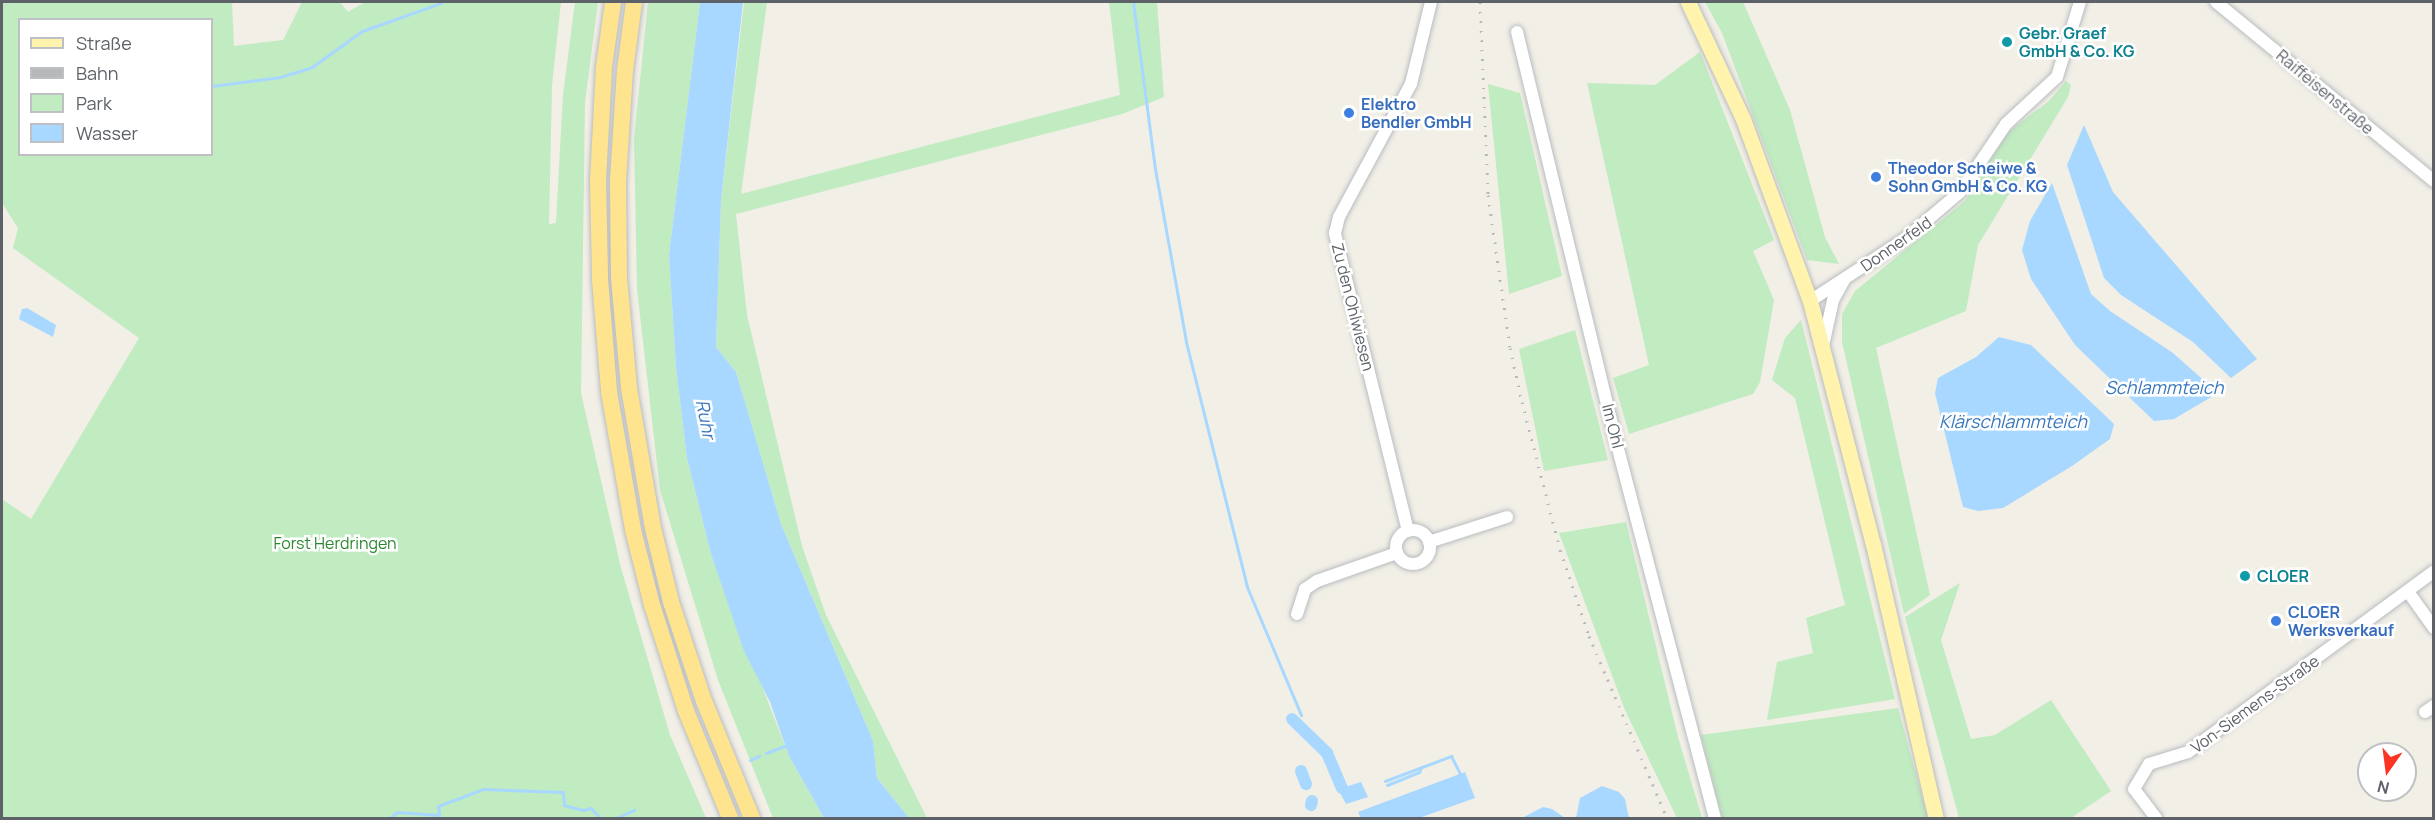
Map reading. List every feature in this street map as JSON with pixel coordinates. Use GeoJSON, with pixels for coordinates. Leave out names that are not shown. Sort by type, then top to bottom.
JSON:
{"type":"FeatureCollection","features":[{"type":"Feature","properties":{"kind":"highway"},"geometry":{"type":"LineString","coordinates":[[613,2],[604,67],[598,180],[600,279],[609,392],[633,530],[652,605],[686,711],[730,819]]}},
{"type":"Feature","properties":{"kind":"highway"},"geometry":{"type":"LineString","coordinates":[[634,2],[625,70],[618,181],[620,278],[629,388],[653,528],[671,602],[704,701],[752,819]]}},
{"type":"Feature","properties":{"kind":"main road"},"geometry":{"type":"LineString","coordinates":[[1688,2],[1743,119],[1810,301],[1871,534],[1936,819]]}},
{"type":"Feature","properties":{"kind":"street","name":"Zu den Ohlwiesen"},"geometry":{"type":"LineString","coordinates":[[1408,531],[1335,233],[1339,217],[1411,84],[1427,26],[1431,2]]}},
{"type":"Feature","properties":{"kind":"street","name":"Donnerfeld"},"geometry":{"type":"LineString","coordinates":[[1810,301],[1933,218],[1960,192],[2006,124],[2057,77],[2080,2]]}},
{"type":"Feature","properties":{"kind":"street","name":"Raiffeisenstraße"},"geometry":{"type":"LineString","coordinates":[[2216,2],[2433,182]]}},
{"type":"Feature","properties":{"kind":"street","name":"Im Ohl"},"geometry":{"type":"LineString","coordinates":[[1517,32],[1617,441],[1715,819]]}},
{"type":"Feature","properties":{"kind":"street","name":"Donnerfeld"},"geometry":{"type":"LineString","coordinates":[[1822,347],[1833,300],[1844,279]]}},
{"type":"Feature","properties":{"kind":"street"},"geometry":{"type":"LineString","coordinates":[[1429,542],[1507,517]]}},
{"type":"Feature","properties":{"kind":"street"},"geometry":{"type":"LineString","coordinates":[[1408,531],[1423,534],[1429,542],[1427,557],[1419,564],[1403,561],[1397,553],[1400,537],[1408,531]]}},
{"type":"Feature","properties":{"kind":"street"},"geometry":{"type":"LineString","coordinates":[[1297,614],[1305,589],[1317,581],[1397,553]]}},
{"type":"Feature","properties":{"kind":"street","name":"Von-Siemens-Straße"},"geometry":{"type":"LineString","coordinates":[[2156,819],[2134,789],[2149,764],[2188,752],[2409,593],[2433,571]]}},
{"type":"Feature","properties":{"kind":"street"},"geometry":{"type":"LineString","coordinates":[[2409,593],[2433,628]]}},
{"type":"Feature","properties":{"kind":"green space","name":"Forst Herdringen"},"geometry":{"type":"Polygon","coordinates":[[[2,2],[232,2],[234,46],[283,40],[302,2],[340,2],[348,12],[365,2],[561,2],[552,85],[549,224],[556,223],[563,95],[575,2],[598,2],[585,103],[581,393],[621,568],[670,735],[706,818],[2,818],[2,499],[31,519],[139,338],[13,248],[18,228],[2,203],[2,2]]]}},
{"type":"Feature","properties":{"kind":"green space"},"geometry":{"type":"Polygon","coordinates":[[[648,2],[700,2],[669,255],[676,368],[687,458],[711,554],[789,756],[824,818],[773,818],[718,680],[660,490],[637,289],[634,139],[648,2]]]}},
{"type":"Feature","properties":{"kind":"green space"},"geometry":{"type":"Polygon","coordinates":[[[744,2],[767,2],[741,194],[1120,95],[1109,2],[1157,2],[1164,97],[1122,114],[736,214],[747,315],[802,546],[826,615],[927,818],[909,818],[877,778],[873,741],[781,524],[736,372],[716,347],[721,200],[744,2]]]}},
{"type":"Feature","properties":{"kind":"green space"},"geometry":{"type":"Polygon","coordinates":[[[1705,2],[1743,2],[1790,110],[1825,237],[1839,264],[1807,260],[1722,33],[1705,2]]]}},
{"type":"Feature","properties":{"kind":"green space"},"geometry":{"type":"Polygon","coordinates":[[[1700,52],[1774,240],[1753,251],[1774,300],[1760,382],[1753,394],[1629,434],[1613,378],[1649,365],[1587,83],[1655,85],[1700,52]]]}},
{"type":"Feature","properties":{"kind":"green space"},"geometry":{"type":"Polygon","coordinates":[[[2066,81],[2071,85],[2068,97],[1978,245],[1966,311],[1876,348],[1930,595],[1904,614],[1842,342],[1842,314],[1855,291],[1965,201],[2008,132],[2049,101],[2066,81]]]}},
{"type":"Feature","properties":{"kind":"green space"},"geometry":{"type":"Polygon","coordinates":[[[1488,84],[1520,93],[1562,276],[1509,294],[1488,84]]]}},
{"type":"Feature","properties":{"kind":"green space"},"geometry":{"type":"Polygon","coordinates":[[[1801,320],[1895,699],[1767,720],[1777,662],[1813,653],[1806,618],[1845,605],[1795,398],[1772,380],[1785,338],[1801,320]]]}},
{"type":"Feature","properties":{"kind":"green space"},"geometry":{"type":"Polygon","coordinates":[[[1575,330],[1608,460],[1544,471],[1519,349],[1575,330]]]}},
{"type":"Feature","properties":{"kind":"green space"},"geometry":{"type":"Polygon","coordinates":[[[1626,522],[1678,737],[1702,818],[1677,818],[1625,710],[1559,533],[1626,522]]]}},
{"type":"Feature","properties":{"kind":"green space"},"geometry":{"type":"Polygon","coordinates":[[[1960,583],[1941,640],[1971,739],[1995,735],[2051,700],[2111,791],[2071,818],[1959,818],[1905,617],[1960,583]]]}},
{"type":"Feature","properties":{"kind":"green space"},"geometry":{"type":"Polygon","coordinates":[[[1898,708],[1928,818],[1722,818],[1701,735],[1898,708]]]}},
{"type":"Feature","properties":{"kind":"water","name":"Ruhr"},"geometry":{"type":"Polygon","coordinates":[[[700,2],[743,2],[721,200],[716,347],[736,372],[781,524],[873,741],[877,778],[909,818],[824,818],[789,756],[770,702],[744,651],[711,554],[687,458],[676,368],[669,255],[700,2]]]}},
{"type":"Feature","properties":{"kind":"water","name":"Schlammteich"},"geometry":{"type":"Polygon","coordinates":[[[2084,125],[2113,192],[2257,359],[2231,378],[2193,342],[2121,295],[2104,278],[2067,165],[2084,125]]]}},
{"type":"Feature","properties":{"kind":"water","name":"Schlammteich"},"geometry":{"type":"Polygon","coordinates":[[[2052,183],[2091,294],[2110,311],[2173,353],[2218,393],[2174,419],[2154,421],[2075,345],[2031,279],[2022,250],[2030,221],[2052,183]]]}},
{"type":"Feature","properties":{"kind":"water"},"geometry":{"type":"Polygon","coordinates":[[[27,308],[56,325],[53,337],[19,319],[22,309],[27,308]]]}},
{"type":"Feature","properties":{"kind":"water","name":"Klärschlammteich"},"geometry":{"type":"Polygon","coordinates":[[[1999,337],[2031,345],[2114,424],[2110,439],[2072,466],[2003,508],[1978,511],[1963,507],[1935,393],[1938,378],[1976,357],[1999,337]]]}},
{"type":"Feature","properties":{"kind":"water"},"geometry":{"type":"Polygon","coordinates":[[[1465,772],[1475,798],[1419,818],[1361,818],[1358,812],[1465,772]]]}},
{"type":"Feature","properties":{"kind":"water"},"geometry":{"type":"Polygon","coordinates":[[[1361,782],[1368,797],[1346,804],[1338,789],[1361,782]]]}},
{"type":"Feature","properties":{"kind":"water"},"geometry":{"type":"Polygon","coordinates":[[[1602,786],[1619,792],[1625,799],[1629,818],[1576,818],[1580,798],[1602,786]]]}},
{"type":"Feature","properties":{"kind":"water"},"geometry":{"type":"Polygon","coordinates":[[[1543,807],[1552,809],[1565,818],[1522,818],[1543,807]]]}},
{"type":"Feature","properties":{"kind":"waterway"},"geometry":{"type":"LineString","coordinates":[[1133,2],[1155,169],[1187,346],[1247,587],[1301,715]]}},
{"type":"Feature","properties":{"kind":"waterway"},"geometry":{"type":"LineString","coordinates":[[213,86],[280,77],[312,67],[362,31],[441,3]]}},
{"type":"Feature","properties":{"kind":"waterway"},"geometry":{"type":"LineString","coordinates":[[1292,719],[1327,753],[1342,788]]}},
{"type":"Feature","properties":{"kind":"waterway"},"geometry":{"type":"LineString","coordinates":[[766,753],[789,744]]}},
{"type":"Feature","properties":{"kind":"waterway"},"geometry":{"type":"LineString","coordinates":[[750,760],[759,756]]}},
{"type":"Feature","properties":{"kind":"waterway"},"geometry":{"type":"LineString","coordinates":[[1385,781],[1451,756],[1460,774]]}},
{"type":"Feature","properties":{"kind":"waterway"},"geometry":{"type":"LineString","coordinates":[[1387,785],[1419,772],[1421,767]]}},
{"type":"Feature","properties":{"kind":"waterway"},"geometry":{"type":"LineString","coordinates":[[1301,771],[1306,784]]}},
{"type":"Feature","properties":{"kind":"waterway"},"geometry":{"type":"LineString","coordinates":[[390,818],[397,812],[439,815],[438,806],[483,789],[563,792],[564,805],[583,810],[591,808],[600,818]]}},
{"type":"Feature","properties":{"kind":"waterway"},"geometry":{"type":"LineString","coordinates":[[1311,805],[1312,801]]}},
{"type":"Feature","properties":{"kind":"waterway"},"geometry":{"type":"LineString","coordinates":[[616,818],[634,810]]}},
{"type":"Feature","properties":{"kind":"waterway"},"geometry":{"type":"LineString","coordinates":[[374,818],[385,818]]}},
{"type":"Feature","properties":{"kind":"railway"},"geometry":{"type":"LineString","coordinates":[[1480,2],[1488,195],[1510,348],[1522,402],[1560,550],[1589,636],[1667,818]]}},
{"type":"Feature","properties":{"kind":"place","name":"Gebr. Graef GmbH & Co. KG"},"geometry":{"type":"Point","coordinates":[2007,42]}},
{"type":"Feature","properties":{"kind":"place","name":"Elektro Bendler GmbH"},"geometry":{"type":"Point","coordinates":[1349,113]}},
{"type":"Feature","properties":{"kind":"place","name":"Theodor Scheiwe & Sohn GmbH & Co. KG"},"geometry":{"type":"Point","coordinates":[1876,177]}},
{"type":"Feature","properties":{"kind":"place","name":"CLOER"},"geometry":{"type":"Point","coordinates":[2245,576]}},
{"type":"Feature","properties":{"kind":"place","name":"CLOER Werksverkauf"},"geometry":{"type":"Point","coordinates":[2276,621]}}]}
